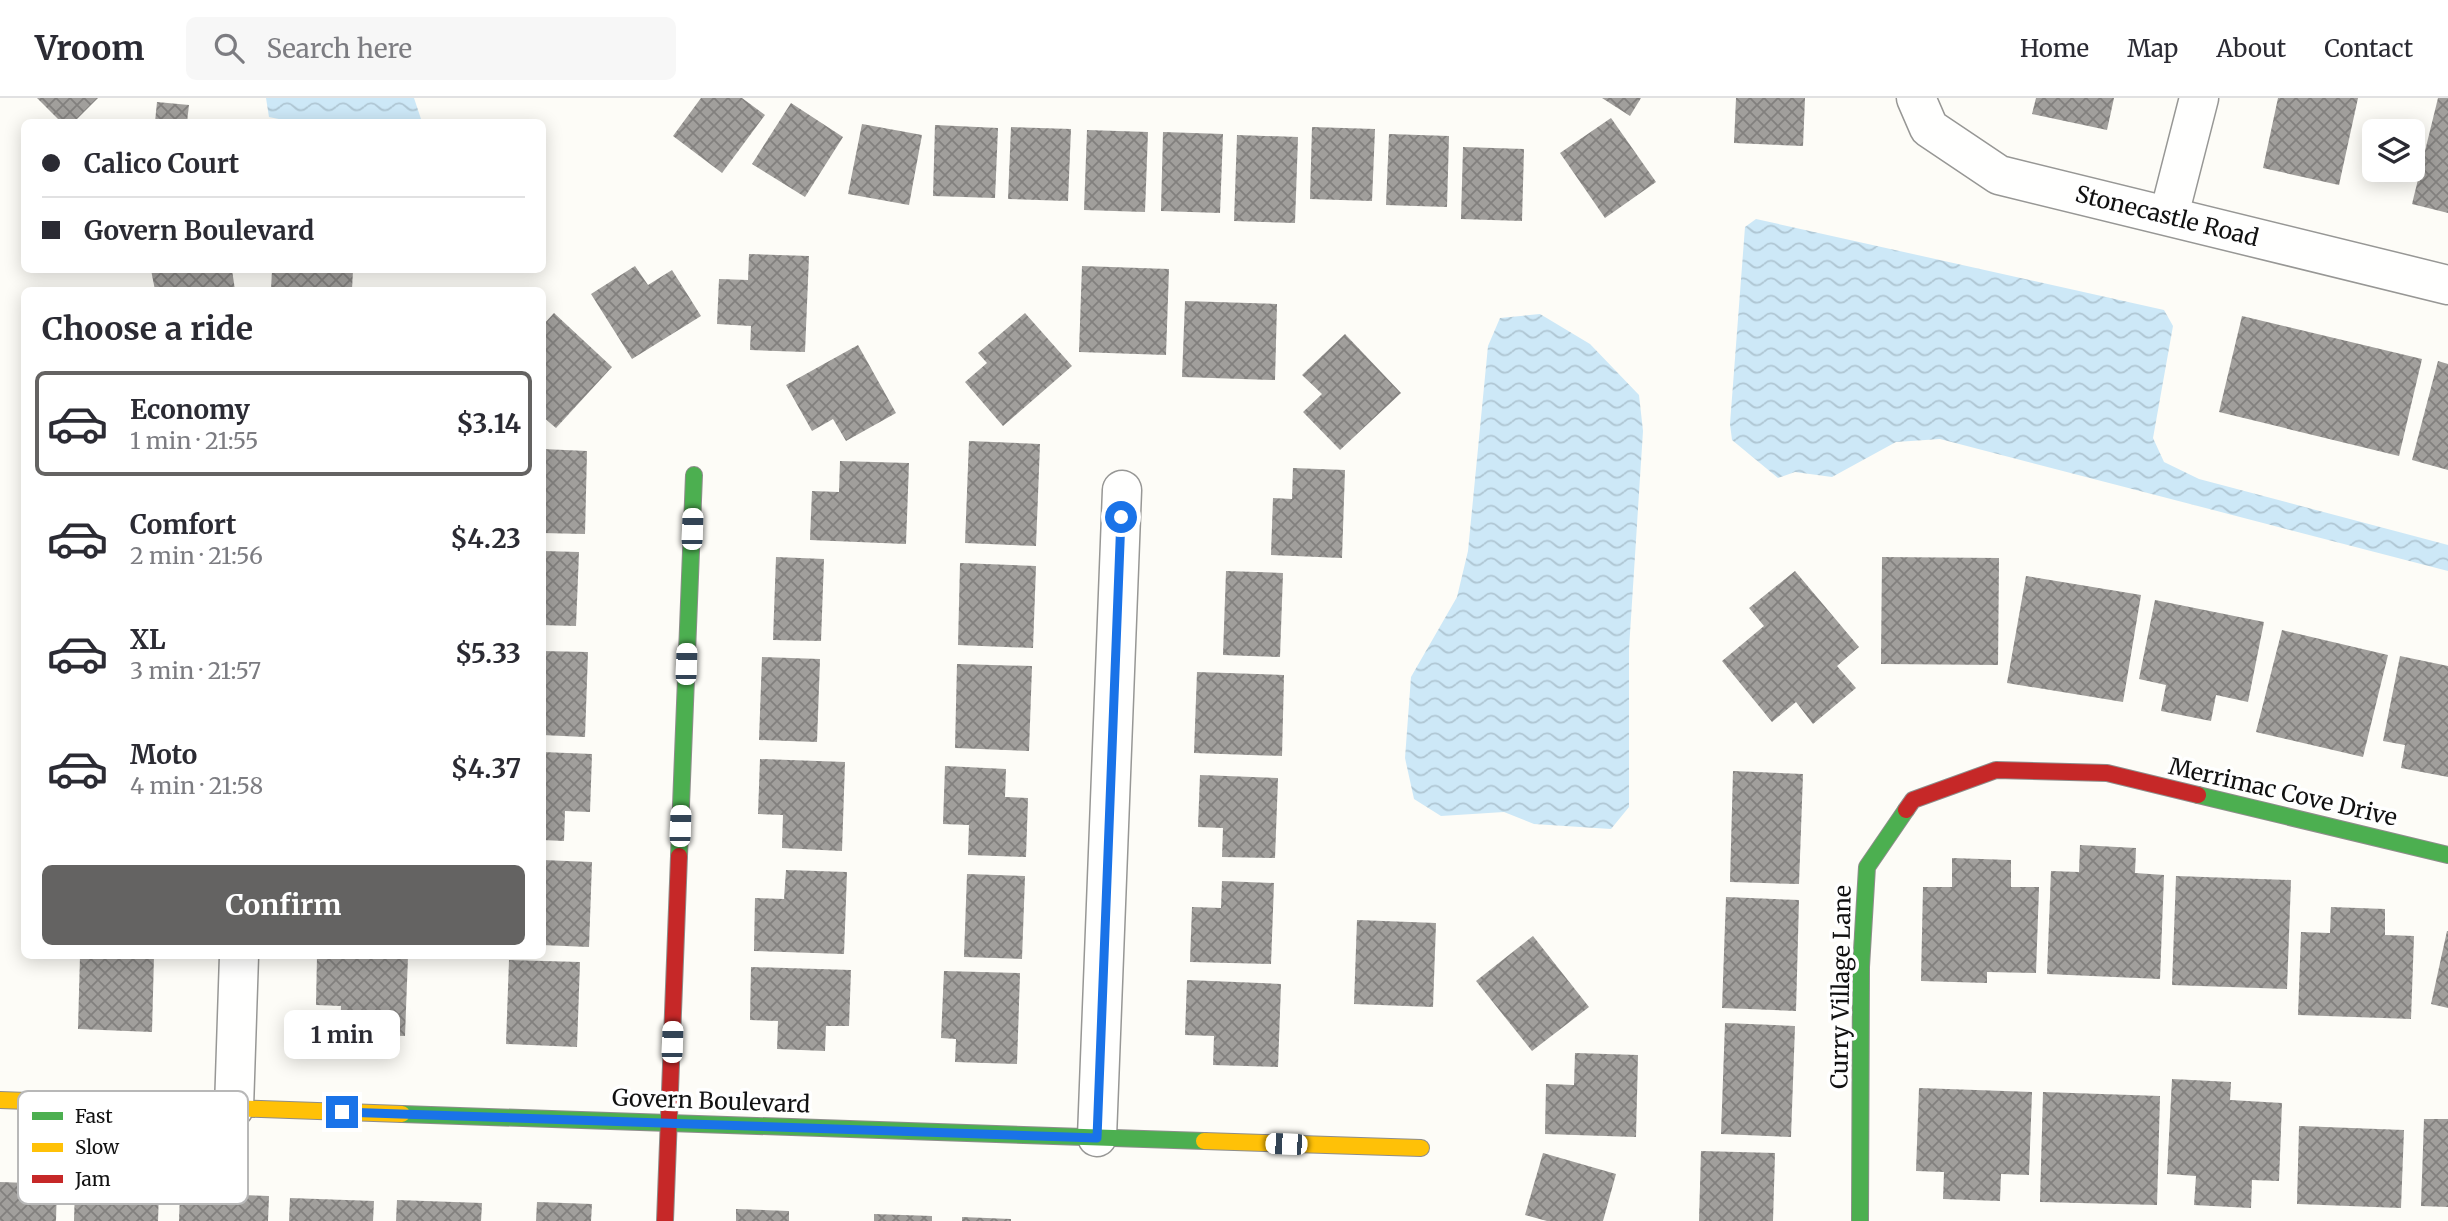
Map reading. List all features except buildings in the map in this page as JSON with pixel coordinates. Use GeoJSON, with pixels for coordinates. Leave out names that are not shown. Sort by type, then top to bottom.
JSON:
{"type":"FeatureCollection","features":[{"type":"Feature","properties":{"kind":"street","name":"Stonecastle Road"},"geometry":{"type":"LineString","coordinates":[[1916,98],[1929,128],[1999,175],[2448,285]]}},
{"type":"Feature","properties":{"kind":"street"},"geometry":{"type":"LineString","coordinates":[[2169,215],[2199,98]]}},
{"type":"Feature","properties":{"kind":"street"},"geometry":{"type":"LineString","coordinates":[[665,1221],[694,475]]}},
{"type":"Feature","properties":{"kind":"street"},"geometry":{"type":"LineString","coordinates":[[1097,1138],[1122,490]]}},
{"type":"Feature","properties":{"kind":"street","name":"Curry Village Lane"},"geometry":{"type":"LineString","coordinates":[[1860,1221],[1861,967],[1867,867],[1913,800],[1996,770],[2107,773]]}},
{"type":"Feature","properties":{"kind":"street","name":"Merrimac Cove Drive"},"geometry":{"type":"LineString","coordinates":[[2107,773],[2448,855]]}},
{"type":"Feature","properties":{"kind":"street"},"geometry":{"type":"LineString","coordinates":[[235,1091],[239,959]]}},
{"type":"Feature","properties":{"kind":"street","name":"Govern Boulevard"},"geometry":{"type":"LineString","coordinates":[[0,1100],[18,1101]]}},
{"type":"Feature","properties":{"kind":"street","name":"Govern Boulevard"},"geometry":{"type":"LineString","coordinates":[[248,1108],[1421,1148]]}},
{"type":"Feature","properties":{"kind":"water"},"geometry":{"type":"Polygon","coordinates":[[[266,98],[414,98],[421,119],[279,119],[269,117],[266,98]]]}},
{"type":"Feature","properties":{"kind":"water"},"geometry":{"type":"Polygon","coordinates":[[[1756,219],[2164,310],[2173,326],[2153,438],[2164,462],[2199,479],[2448,545],[2448,571],[1940,439],[1896,442],[1832,477],[1795,472],[1778,478],[1732,440],[1730,424],[1745,227],[1756,219]]]}},
{"type":"Feature","properties":{"kind":"water"},"geometry":{"type":"Polygon","coordinates":[[[1540,314],[1590,344],[1639,395],[1643,431],[1629,649],[1629,807],[1611,829],[1534,824],[1504,812],[1441,816],[1414,799],[1405,758],[1411,677],[1457,597],[1468,551],[1488,346],[1500,318],[1540,314]]]}},
{"type":"Feature","properties":{"kind":"traffic: fast"},"geometry":{"type":"LineString","coordinates":[[679,856],[694,475]]}},
{"type":"Feature","properties":{"kind":"traffic: fast"},"geometry":{"type":"LineString","coordinates":[[2198,795],[2448,855]]}},
{"type":"Feature","properties":{"kind":"traffic: fast"},"geometry":{"type":"LineString","coordinates":[[1860,1221],[1861,967],[1867,867],[1906,810]]}},
{"type":"Feature","properties":{"kind":"traffic: fast"},"geometry":{"type":"LineString","coordinates":[[402,1114],[1204,1141]]}},
{"type":"Feature","properties":{"kind":"traffic: slow"},"geometry":{"type":"LineString","coordinates":[[0,1100],[18,1101]]}},
{"type":"Feature","properties":{"kind":"traffic: slow"},"geometry":{"type":"LineString","coordinates":[[248,1109],[402,1114]]}},
{"type":"Feature","properties":{"kind":"traffic: slow"},"geometry":{"type":"LineString","coordinates":[[1204,1141],[1421,1148]]}},
{"type":"Feature","properties":{"kind":"traffic: jam"},"geometry":{"type":"LineString","coordinates":[[1906,810],[1913,800],[1996,770],[2107,773],[2198,795]]}},
{"type":"Feature","properties":{"kind":"traffic: jam"},"geometry":{"type":"LineString","coordinates":[[665,1221],[679,856]]}},
{"type":"Feature","properties":{"kind":"route"},"geometry":{"type":"LineString","coordinates":[[342,1112],[1097,1138],[1121,517]]}}]}
